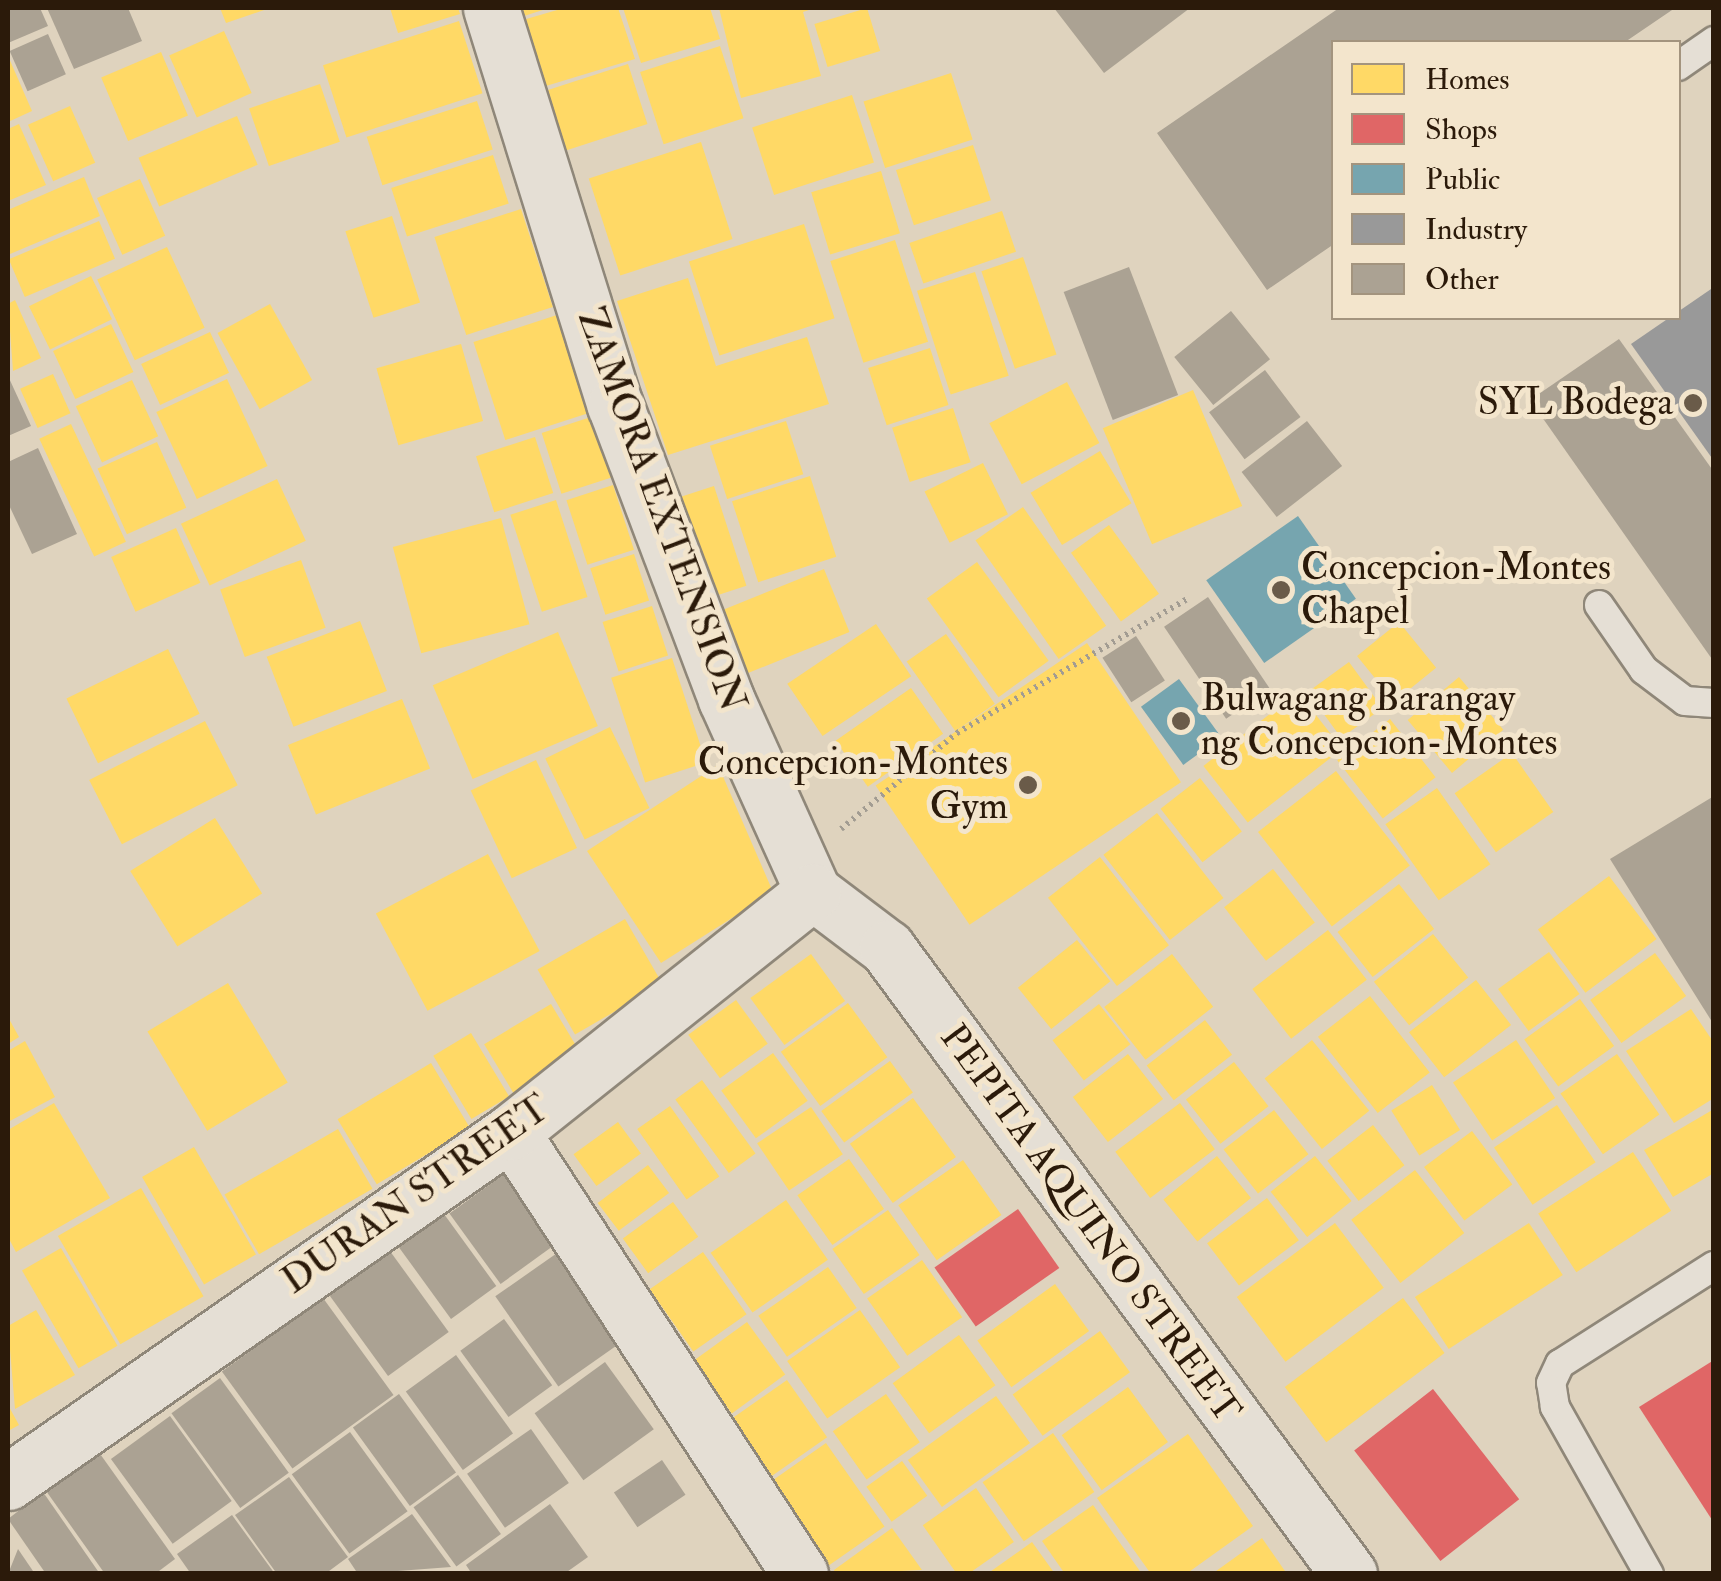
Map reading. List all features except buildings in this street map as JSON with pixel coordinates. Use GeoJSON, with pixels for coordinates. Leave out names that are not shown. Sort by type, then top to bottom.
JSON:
{"type":"FeatureCollection","features":[{"type":"Feature","properties":{"kind":"street","name":"ZAMORA EXTENSION"},"geometry":{"type":"LineString","coordinates":[[492,8],[614,405],[726,699],[807,877]]}},
{"type":"Feature","properties":{"kind":"street","name":"DURAN STREET"},"geometry":{"type":"LineString","coordinates":[[8,1482],[511,1132],[807,877]]}},
{"type":"Feature","properties":{"kind":"street","name":"PEPITA AQUINO STREET"},"geometry":{"type":"LineString","coordinates":[[807,877],[887,948],[1349,1574]]}},
{"type":"Feature","properties":{"kind":"street"},"geometry":{"type":"LineString","coordinates":[[511,1132],[800,1574]]}},
{"type":"Feature","properties":{"kind":"lane"},"geometry":{"type":"LineString","coordinates":[[1681,64],[1714,41]]}},
{"type":"Feature","properties":{"kind":"lane"},"geometry":{"type":"LineString","coordinates":[[1599,605],[1644,670],[1685,701],[1714,703]]}},
{"type":"Feature","properties":{"kind":"lane"},"geometry":{"type":"LineString","coordinates":[[1649,1574],[1554,1407],[1551,1383],[1560,1364],[1714,1266]]}},
{"type":"Feature","properties":{"kind":"path"},"geometry":{"type":"LineString","coordinates":[[807,877],[957,733],[1190,598]]}},
{"type":"Feature","properties":{"kind":"place","name":"SYL Bodega"},"geometry":{"type":"Point","coordinates":[1693,403]}},
{"type":"Feature","properties":{"kind":"place","name":"Concepcion-Montes Chapel"},"geometry":{"type":"Point","coordinates":[1281,590]}},
{"type":"Feature","properties":{"kind":"place","name":"Bulwagang Barangay ng Concepcion-Montes"},"geometry":{"type":"Point","coordinates":[1181,721]}},
{"type":"Feature","properties":{"kind":"place","name":"Concepcion-Montes Gym"},"geometry":{"type":"Point","coordinates":[1028,785]}}]}
